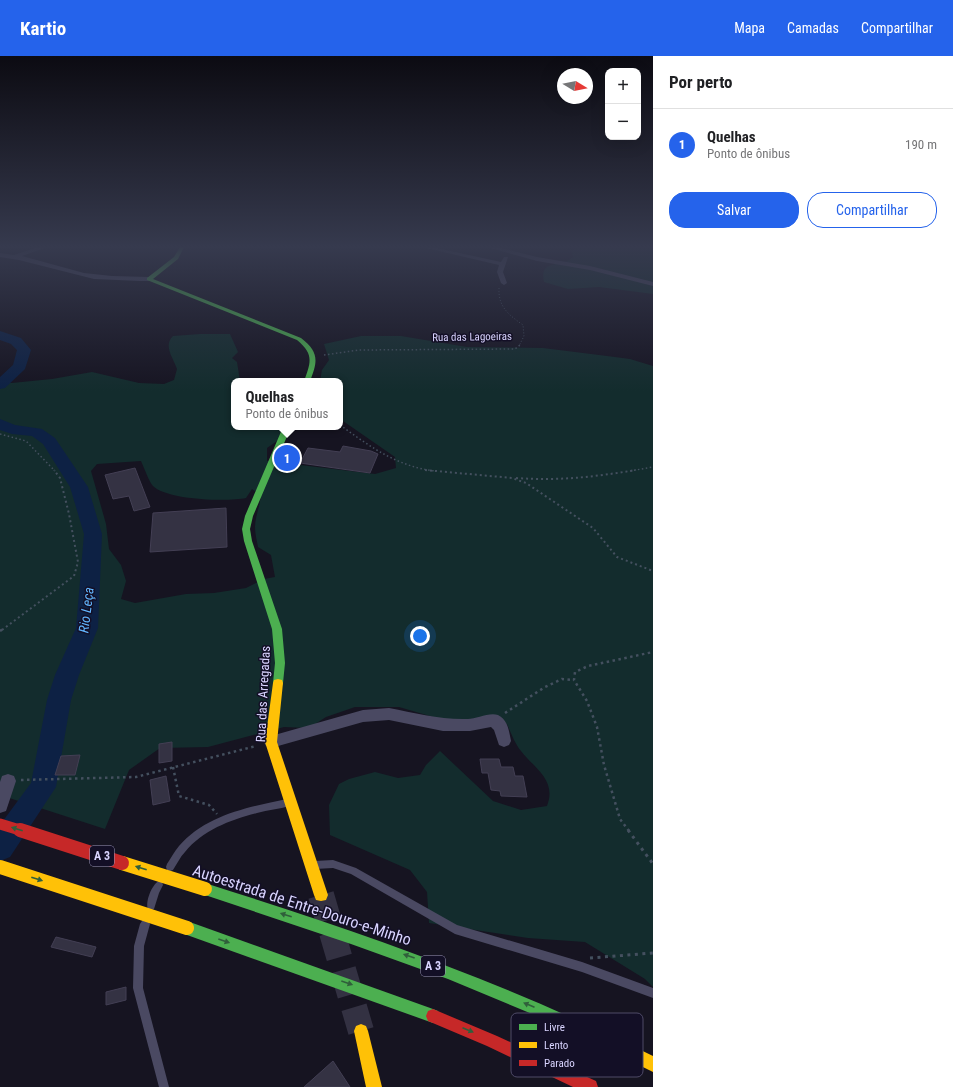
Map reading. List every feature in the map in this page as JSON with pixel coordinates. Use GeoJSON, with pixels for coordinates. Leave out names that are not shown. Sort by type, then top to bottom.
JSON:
{"type":"FeatureCollection","features":[{"type":"Feature","properties":{"kind":"main road"},"geometry":{"type":"LineString","coordinates":[[189,295],[308,344],[315,362],[308,378]]}},
{"type":"Feature","properties":{"kind":"main road","name":"Rua das Arregadas"},"geometry":{"type":"LineString","coordinates":[[286,430],[249,516],[246,529],[252,557],[277,629],[279,646],[280,662],[271,742],[321,895]]}},
{"type":"Feature","properties":{"kind":"main road","name":"Autoestrada de Entre-Douro-e-Minho"},"geometry":{"type":"LineString","coordinates":[[0,824],[205,888],[416,959],[546,1013]]}},
{"type":"Feature","properties":{"kind":"main road"},"geometry":{"type":"LineString","coordinates":[[0,867],[187,928],[412,1007],[511,1049]]}},
{"type":"Feature","properties":{"kind":"main road"},"geometry":{"type":"LineString","coordinates":[[361,1031],[374,1087]]}},
{"type":"Feature","properties":{"kind":"main road","name":"Autoestrada de Entre-Douro-e-Minho"},"geometry":{"type":"LineString","coordinates":[[643,1059],[653,1064]]}},
{"type":"Feature","properties":{"kind":"main road"},"geometry":{"type":"LineString","coordinates":[[569,1077],[590,1087]]}},
{"type":"Feature","properties":{"kind":"street"},"geometry":{"type":"LineString","coordinates":[[271,742],[363,716],[389,714],[443,725],[470,725],[494,720],[501,727],[504,741]]}},
{"type":"Feature","properties":{"kind":"street"},"geometry":{"type":"LineString","coordinates":[[0,806],[8,781]]}},
{"type":"Feature","properties":{"kind":"lane"},"geometry":{"type":"LineString","coordinates":[[164,1087],[138,988],[138,946],[155,891],[182,849],[206,828],[242,812],[291,802]]}},
{"type":"Feature","properties":{"kind":"lane"},"geometry":{"type":"LineString","coordinates":[[311,865],[333,864],[353,871],[455,930],[582,967],[653,993]]}},
{"type":"Feature","properties":{"kind":"path","name":"Rua das Lagoeiras"},"geometry":{"type":"LineString","coordinates":[[314,357],[359,350],[515,349],[521,345],[525,338],[524,325],[503,310],[499,302],[499,295]]}},
{"type":"Feature","properties":{"kind":"path"},"geometry":{"type":"LineString","coordinates":[[343,428],[369,446],[404,465],[426,470],[550,480],[588,478],[653,467]]}},
{"type":"Feature","properties":{"kind":"path"},"geometry":{"type":"LineString","coordinates":[[0,434],[26,441],[47,461],[60,478],[69,514],[78,562],[74,576],[0,631]]}},
{"type":"Feature","properties":{"kind":"path"},"geometry":{"type":"LineString","coordinates":[[512,478],[526,483],[593,528],[617,557],[653,571]]}},
{"type":"Feature","properties":{"kind":"path"},"geometry":{"type":"LineString","coordinates":[[653,652],[588,666],[575,672],[574,680],[587,701],[596,726],[604,765],[620,819],[653,864]]}},
{"type":"Feature","properties":{"kind":"path"},"geometry":{"type":"LineString","coordinates":[[494,720],[545,687],[562,679],[574,680]]}},
{"type":"Feature","properties":{"kind":"path"},"geometry":{"type":"LineString","coordinates":[[29,779],[136,777],[271,742]]}},
{"type":"Feature","properties":{"kind":"path"},"geometry":{"type":"LineString","coordinates":[[173,767],[179,796],[209,805],[224,820]]}},
{"type":"Feature","properties":{"kind":"path"},"geometry":{"type":"LineString","coordinates":[[586,959],[653,954]]}},
{"type":"Feature","properties":{"kind":"green space"},"geometry":{"type":"Polygon","coordinates":[[[230,334],[238,352],[232,358],[237,362],[240,378],[231,378],[231,430],[283,430],[277,441],[267,448],[267,461],[375,474],[396,468],[395,457],[343,421],[343,378],[321,378],[322,370],[329,360],[324,344],[361,336],[401,336],[467,347],[543,348],[630,359],[653,366],[653,987],[645,979],[585,942],[528,938],[429,923],[427,892],[410,870],[330,835],[329,805],[339,784],[349,779],[375,772],[398,778],[420,775],[426,765],[440,751],[493,801],[521,810],[547,806],[549,789],[547,782],[538,769],[519,748],[507,724],[485,718],[447,721],[399,707],[355,707],[326,717],[309,728],[284,727],[208,747],[160,748],[129,770],[105,829],[0,795],[0,382],[12,383],[52,379],[92,372],[139,383],[164,384],[174,380],[177,369],[169,348],[170,340],[173,336],[230,334]],[[141,461],[97,464],[91,471],[106,524],[109,549],[121,565],[126,581],[121,599],[135,603],[186,594],[214,593],[246,588],[264,579],[275,577],[271,555],[258,547],[255,530],[261,495],[252,489],[246,498],[212,500],[184,497],[160,491],[151,484],[141,461]]]}},
{"type":"Feature","properties":{"kind":"building"},"geometry":{"type":"Polygon","coordinates":[[[343,446],[371,451],[378,454],[370,473],[300,463],[308,448],[340,452],[343,446]]]}},
{"type":"Feature","properties":{"kind":"building"},"geometry":{"type":"Polygon","coordinates":[[[135,468],[150,507],[134,511],[129,496],[113,499],[105,475],[135,468]]]}},
{"type":"Feature","properties":{"kind":"building"},"geometry":{"type":"Polygon","coordinates":[[[226,508],[227,547],[150,552],[153,513],[226,508]]]}},
{"type":"Feature","properties":{"kind":"building"},"geometry":{"type":"Polygon","coordinates":[[[172,742],[172,761],[159,763],[159,744],[172,742]]]}},
{"type":"Feature","properties":{"kind":"building"},"geometry":{"type":"Polygon","coordinates":[[[80,755],[75,775],[55,775],[61,756],[80,755]]]}},
{"type":"Feature","properties":{"kind":"building"},"geometry":{"type":"Polygon","coordinates":[[[480,759],[499,759],[501,767],[513,767],[515,776],[523,776],[527,797],[501,796],[500,791],[491,790],[488,773],[482,773],[480,759]]]}},
{"type":"Feature","properties":{"kind":"building"},"geometry":{"type":"Polygon","coordinates":[[[166,776],[170,801],[153,805],[150,780],[166,776]]]}},
{"type":"Feature","properties":{"kind":"building"},"geometry":{"type":"Polygon","coordinates":[[[56,937],[96,947],[92,957],[51,947],[56,937]]]}},
{"type":"Feature","properties":{"kind":"building"},"geometry":{"type":"Polygon","coordinates":[[[126,987],[126,1000],[106,1005],[106,992],[126,987]]]}},
{"type":"Feature","properties":{"kind":"building"},"geometry":{"type":"Polygon","coordinates":[[[333,1061],[350,1087],[304,1087],[333,1061]]]}},
{"type":"Feature","properties":{"kind":"waterway","name":"Rio Leça"},"geometry":{"type":"LineString","coordinates":[[0,335],[16,341],[24,350],[20,366],[0,385]]}},
{"type":"Feature","properties":{"kind":"waterway","name":"Rio Leça"},"geometry":{"type":"LineString","coordinates":[[0,424],[12,429],[36,432],[49,441],[79,487],[93,534],[87,628],[67,675],[59,700],[43,787],[0,848]]}},
{"type":"Feature","properties":{"kind":"tunnel"},"geometry":{"type":"LineString","coordinates":[[321,895],[361,1031]]}},
{"type":"Feature","properties":{"kind":"traffic: fast"},"geometry":{"type":"LineString","coordinates":[[189,295],[299,339],[312,353],[313,363],[308,378]]}},
{"type":"Feature","properties":{"kind":"traffic: fast"},"geometry":{"type":"LineString","coordinates":[[278,683],[280,663],[277,629],[248,541],[246,529],[249,516],[286,430]]}},
{"type":"Feature","properties":{"kind":"traffic: fast"},"geometry":{"type":"LineString","coordinates":[[205,889],[400,954],[547,1013]]}},
{"type":"Feature","properties":{"kind":"traffic: fast"},"geometry":{"type":"LineString","coordinates":[[187,928],[433,1016]]}},
{"type":"Feature","properties":{"kind":"traffic: slow"},"geometry":{"type":"LineString","coordinates":[[278,683],[271,742],[321,895]]}},
{"type":"Feature","properties":{"kind":"traffic: slow"},"geometry":{"type":"LineString","coordinates":[[122,863],[205,889]]}},
{"type":"Feature","properties":{"kind":"traffic: slow"},"geometry":{"type":"LineString","coordinates":[[0,867],[187,928]]}},
{"type":"Feature","properties":{"kind":"traffic: slow"},"geometry":{"type":"LineString","coordinates":[[361,1031],[374,1087]]}},
{"type":"Feature","properties":{"kind":"traffic: slow"},"geometry":{"type":"LineString","coordinates":[[643,1059],[653,1064]]}},
{"type":"Feature","properties":{"kind":"traffic: jam"},"geometry":{"type":"LineString","coordinates":[[0,824],[122,863]]}},
{"type":"Feature","properties":{"kind":"traffic: jam"},"geometry":{"type":"LineString","coordinates":[[433,1016],[511,1050]]}},
{"type":"Feature","properties":{"kind":"traffic: jam"},"geometry":{"type":"LineString","coordinates":[[569,1077],[590,1087]]}},
{"type":"Feature","properties":{"kind":"place","name":"Quelhas"},"geometry":{"type":"Point","coordinates":[287,458]}}]}
